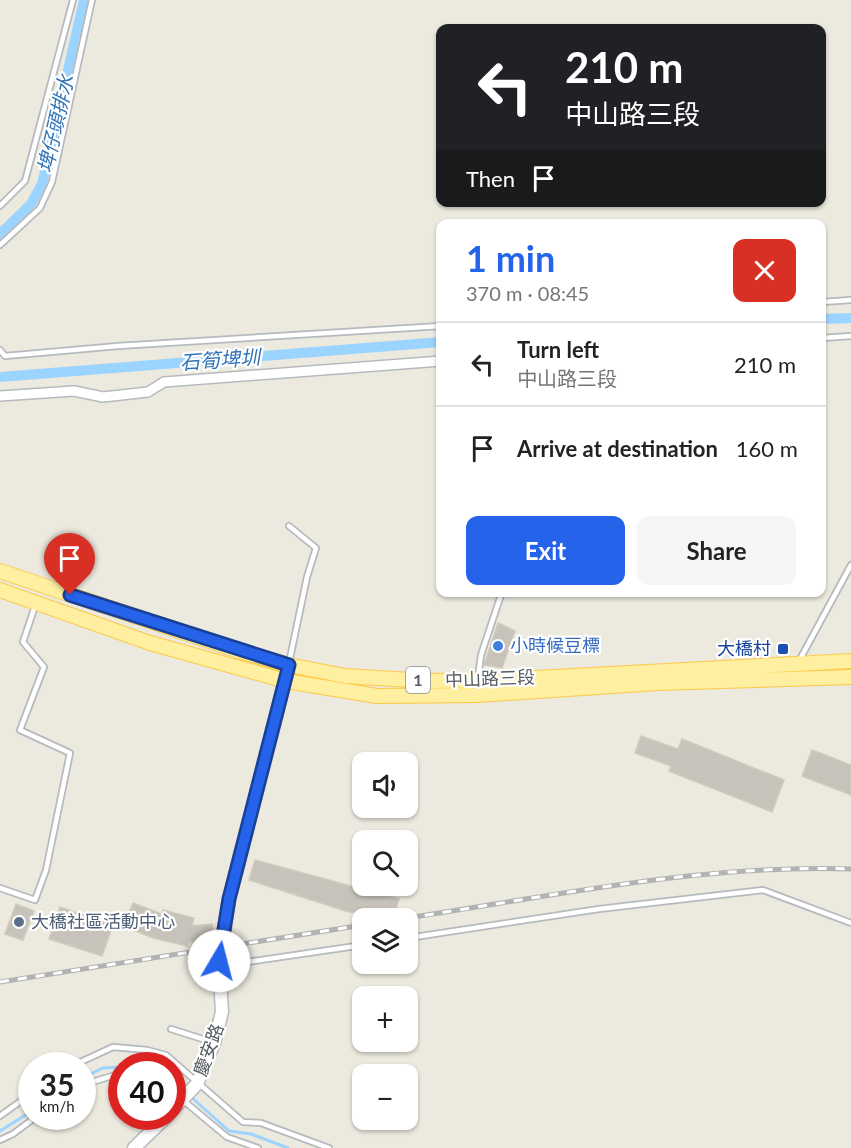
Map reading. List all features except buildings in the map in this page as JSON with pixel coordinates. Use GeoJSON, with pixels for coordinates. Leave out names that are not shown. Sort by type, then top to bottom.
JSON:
{"type":"FeatureCollection","features":[{"type":"Feature","properties":{"kind":"main road","name":"中山路三段"},"geometry":{"type":"LineString","coordinates":[[0,571],[154,624],[289,665],[345,676],[477,688],[851,677]]}},
{"type":"Feature","properties":{"kind":"main road","name":"中山路三段"},"geometry":{"type":"LineString","coordinates":[[0,591],[150,643],[286,681],[377,696],[851,661]]}},
{"type":"Feature","properties":{"kind":"street"},"geometry":{"type":"LineString","coordinates":[[0,396],[74,391],[103,397],[148,392],[164,382],[436,361]]}},
{"type":"Feature","properties":{"kind":"street","name":"慶安路"},"geometry":{"type":"LineString","coordinates":[[186,1097],[197,1084],[214,1043],[222,1012],[219,961],[229,899],[289,665]]}},
{"type":"Feature","properties":{"kind":"street"},"geometry":{"type":"LineString","coordinates":[[134,1148],[152,1130]]}},
{"type":"Feature","properties":{"kind":"lane"},"geometry":{"type":"LineString","coordinates":[[0,206],[25,181],[73,0]]}},
{"type":"Feature","properties":{"kind":"lane"},"geometry":{"type":"LineString","coordinates":[[0,245],[40,208],[52,182],[92,0]]}},
{"type":"Feature","properties":{"kind":"lane"},"geometry":{"type":"LineString","coordinates":[[826,303],[851,300]]}},
{"type":"Feature","properties":{"kind":"lane"},"geometry":{"type":"LineString","coordinates":[[0,350],[2,356],[118,346],[436,326]]}},
{"type":"Feature","properties":{"kind":"lane"},"geometry":{"type":"LineString","coordinates":[[826,338],[851,336]]}},
{"type":"Feature","properties":{"kind":"lane"},"geometry":{"type":"LineString","coordinates":[[289,526],[316,548],[307,577],[289,665]]}},
{"type":"Feature","properties":{"kind":"lane"},"geometry":{"type":"LineString","coordinates":[[798,664],[851,566]]}},
{"type":"Feature","properties":{"kind":"lane"},"geometry":{"type":"LineString","coordinates":[[477,688],[481,655],[500,597]]}},
{"type":"Feature","properties":{"kind":"lane"},"geometry":{"type":"LineString","coordinates":[[0,888],[35,900],[46,870],[69,753],[20,730],[44,668],[23,642],[36,603]]}},
{"type":"Feature","properties":{"kind":"lane"},"geometry":{"type":"LineString","coordinates":[[418,936],[599,909],[763,890],[851,923]]}},
{"type":"Feature","properties":{"kind":"lane"},"geometry":{"type":"LineString","coordinates":[[219,961],[240,963],[352,947]]}},
{"type":"Feature","properties":{"kind":"lane"},"geometry":{"type":"LineString","coordinates":[[171,1029],[214,1043]]}},
{"type":"Feature","properties":{"kind":"lane"},"geometry":{"type":"LineString","coordinates":[[96,1055],[113,1047],[147,1050],[166,1055],[243,1122],[261,1123],[329,1148]]}},
{"type":"Feature","properties":{"kind":"lane"},"geometry":{"type":"LineString","coordinates":[[0,1116],[18,1103]]}},
{"type":"Feature","properties":{"kind":"lane"},"geometry":{"type":"LineString","coordinates":[[186,1103],[227,1137],[258,1148]]}},
{"type":"Feature","properties":{"kind":"lane"},"geometry":{"type":"LineString","coordinates":[[0,1140],[18,1130]]}},
{"type":"Feature","properties":{"kind":"waterway","name":"埤仔頭排水"},"geometry":{"type":"LineString","coordinates":[[0,234],[31,204],[42,184],[84,0]]}},
{"type":"Feature","properties":{"kind":"waterway","name":"石筍埤圳"},"geometry":{"type":"LineString","coordinates":[[826,319],[851,318]]}},
{"type":"Feature","properties":{"kind":"waterway","name":"石筍埤圳"},"geometry":{"type":"LineString","coordinates":[[0,377],[436,342]]}},
{"type":"Feature","properties":{"kind":"waterway"},"geometry":{"type":"LineString","coordinates":[[96,1071],[108,1068]]}},
{"type":"Feature","properties":{"kind":"waterway"},"geometry":{"type":"LineString","coordinates":[[189,1095],[229,1131],[251,1134],[288,1148]]}},
{"type":"Feature","properties":{"kind":"waterway"},"geometry":{"type":"LineString","coordinates":[[0,1131],[18,1120]]}},
{"type":"Feature","properties":{"kind":"railway"},"geometry":{"type":"LineString","coordinates":[[418,916],[628,883],[739,871],[851,869]]}},
{"type":"Feature","properties":{"kind":"railway"},"geometry":{"type":"LineString","coordinates":[[0,982],[352,927]]}},
{"type":"Feature","properties":{"kind":"place","name":"小時候豆標"},"geometry":{"type":"Point","coordinates":[498,646]}},
{"type":"Feature","properties":{"kind":"place","name":"大橋村"},"geometry":{"type":"Point","coordinates":[783,649]}},
{"type":"Feature","properties":{"kind":"place","name":"大橋社區活動中心"},"geometry":{"type":"Point","coordinates":[19,922]}},
{"type":"Feature","properties":{"kind":"route"},"geometry":{"type":"LineString","coordinates":[[70,595],[154,624],[289,665],[229,899],[219,961]]}}]}
